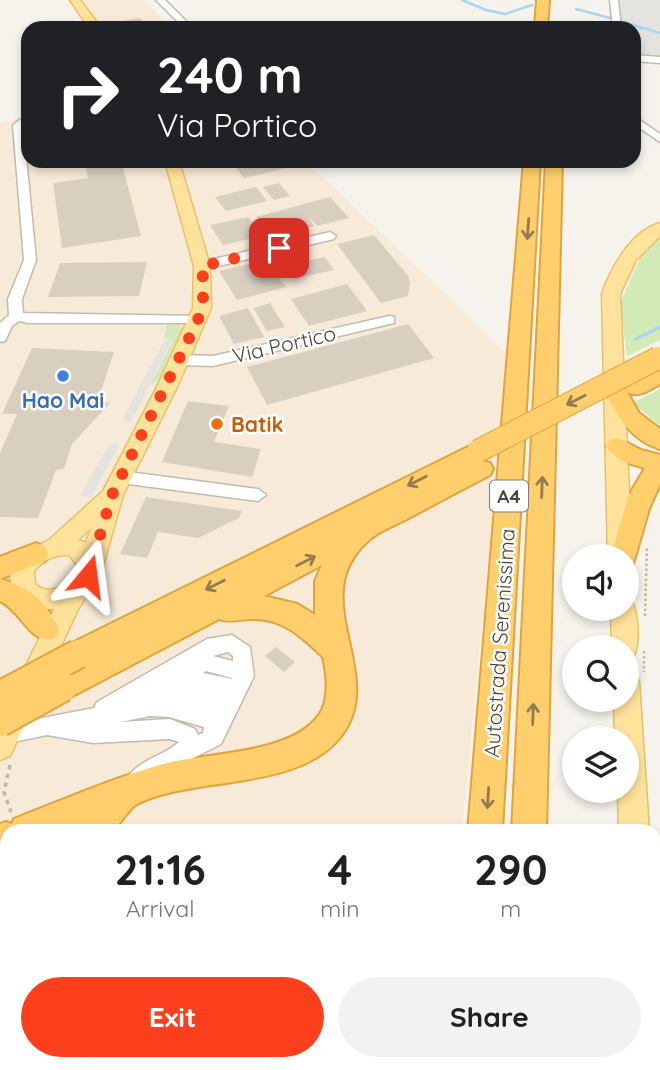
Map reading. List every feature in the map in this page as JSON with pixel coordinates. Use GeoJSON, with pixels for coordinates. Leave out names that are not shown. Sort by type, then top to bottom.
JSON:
{"type":"FeatureCollection","features":[{"type":"Feature","properties":{"kind":"highway"},"geometry":{"type":"LineString","coordinates":[[542,21],[543,0]]}},
{"type":"Feature","properties":{"kind":"highway","name":"Autostrada Serenissima"},"geometry":{"type":"LineString","coordinates":[[485,824],[532,168]]}},
{"type":"Feature","properties":{"kind":"highway","name":"Autostrada Serenissima"},"geometry":{"type":"LineString","coordinates":[[529,824],[554,168]]}},
{"type":"Feature","properties":{"kind":"highway"},"geometry":{"type":"LineString","coordinates":[[0,696],[78,654],[626,390],[659,363]]}},
{"type":"Feature","properties":{"kind":"highway"},"geometry":{"type":"LineString","coordinates":[[12,729],[63,687],[359,533],[480,460],[659,363]]}},
{"type":"Feature","properties":{"kind":"highway"},"geometry":{"type":"LineString","coordinates":[[626,390],[630,418],[660,441]]}},
{"type":"Feature","properties":{"kind":"highway"},"geometry":{"type":"LineString","coordinates":[[618,446],[633,456],[660,467],[642,493],[626,544]]}},
{"type":"Feature","properties":{"kind":"highway"},"geometry":{"type":"LineString","coordinates":[[80,824],[106,811],[130,789],[172,777],[266,762],[286,756],[315,741],[337,711],[342,694],[342,677],[327,610],[328,579],[340,554],[359,533]]}},
{"type":"Feature","properties":{"kind":"highway"},"geometry":{"type":"LineString","coordinates":[[0,568],[47,550]]}},
{"type":"Feature","properties":{"kind":"highway"},"geometry":{"type":"LineString","coordinates":[[16,589],[16,596],[28,604],[45,629]]}},
{"type":"Feature","properties":{"kind":"highway"},"geometry":{"type":"LineString","coordinates":[[202,615],[256,604],[279,608],[314,629],[336,650]]}},
{"type":"Feature","properties":{"kind":"main road"},"geometry":{"type":"LineString","coordinates":[[75,0],[90,21]]}},
{"type":"Feature","properties":{"kind":"main road"},"geometry":{"type":"LineString","coordinates":[[12,729],[77,590],[88,576],[116,486],[198,320],[204,293],[202,266],[174,168]]}},
{"type":"Feature","properties":{"kind":"main road"},"geometry":{"type":"LineString","coordinates":[[622,544],[618,446],[626,390],[611,294],[625,260],[634,248],[660,228]]}},
{"type":"Feature","properties":{"kind":"main road"},"geometry":{"type":"LineString","coordinates":[[16,589],[22,569],[47,550],[116,486]]}},
{"type":"Feature","properties":{"kind":"main road"},"geometry":{"type":"LineString","coordinates":[[47,550],[71,546],[81,551],[89,566]]}},
{"type":"Feature","properties":{"kind":"main road"},"geometry":{"type":"LineString","coordinates":[[16,589],[62,598],[77,590]]}},
{"type":"Feature","properties":{"kind":"main road"},"geometry":{"type":"LineString","coordinates":[[12,729],[47,618],[16,589]]}},
{"type":"Feature","properties":{"kind":"main road"},"geometry":{"type":"LineString","coordinates":[[634,824],[635,712]]}},
{"type":"Feature","properties":{"kind":"street"},"geometry":{"type":"LineString","coordinates":[[160,0],[182,21]]}},
{"type":"Feature","properties":{"kind":"street"},"geometry":{"type":"LineString","coordinates":[[614,0],[616,21]]}},
{"type":"Feature","properties":{"kind":"street"},"geometry":{"type":"LineString","coordinates":[[641,59],[660,60]]}},
{"type":"Feature","properties":{"kind":"street"},"geometry":{"type":"LineString","coordinates":[[21,123],[18,125],[21,159]]}},
{"type":"Feature","properties":{"kind":"street"},"geometry":{"type":"LineString","coordinates":[[641,124],[660,139]]}},
{"type":"Feature","properties":{"kind":"street"},"geometry":{"type":"LineString","coordinates":[[16,316],[15,299],[30,260],[22,168]]}},
{"type":"Feature","properties":{"kind":"street"},"geometry":{"type":"LineString","coordinates":[[202,266],[330,236]]}},
{"type":"Feature","properties":{"kind":"street"},"geometry":{"type":"LineString","coordinates":[[16,316],[29,319],[198,320]]}},
{"type":"Feature","properties":{"kind":"street"},"geometry":{"type":"LineString","coordinates":[[0,338],[6,324],[16,316]]}},
{"type":"Feature","properties":{"kind":"street","name":"Via Portico"},"geometry":{"type":"LineString","coordinates":[[179,360],[213,360],[389,320]]}},
{"type":"Feature","properties":{"kind":"street"},"geometry":{"type":"LineString","coordinates":[[116,486],[258,495]]}},
{"type":"Feature","properties":{"kind":"street"},"geometry":{"type":"LineString","coordinates":[[88,717],[214,645],[232,643],[243,653],[235,693],[212,739],[161,761],[130,789]]}},
{"type":"Feature","properties":{"kind":"street"},"geometry":{"type":"LineString","coordinates":[[123,710],[180,676],[232,689],[235,693]]}},
{"type":"Feature","properties":{"kind":"street"},"geometry":{"type":"LineString","coordinates":[[146,696],[171,691],[222,705],[235,693]]}},
{"type":"Feature","properties":{"kind":"street"},"geometry":{"type":"LineString","coordinates":[[12,729],[123,710],[169,708],[210,719],[215,723],[212,739]]}},
{"type":"Feature","properties":{"kind":"street"},"geometry":{"type":"LineString","coordinates":[[12,729],[93,733],[170,729],[188,736],[188,751]]}},
{"type":"Feature","properties":{"kind":"path"},"geometry":{"type":"LineString","coordinates":[[645,624],[647,545]]}},
{"type":"Feature","properties":{"kind":"path"},"geometry":{"type":"LineString","coordinates":[[9,824],[5,783],[14,756],[12,729]]}},
{"type":"Feature","properties":{"kind":"shaded area"},"geometry":{"type":"Polygon","coordinates":[[[80,0],[145,0],[164,21],[94,21],[80,0]]]}},
{"type":"Feature","properties":{"kind":"shaded area"},"geometry":{"type":"Polygon","coordinates":[[[620,0],[660,0],[660,65],[641,61],[641,21],[622,21],[620,0]]]}},
{"type":"Feature","properties":{"kind":"shaded area"},"geometry":{"type":"Polygon","coordinates":[[[21,118],[21,168],[313,168],[508,354],[463,824],[0,824],[0,123],[21,118]]]}},
{"type":"Feature","properties":{"kind":"shaded area"},"geometry":{"type":"Polygon","coordinates":[[[165,339],[173,340],[131,422],[122,420],[165,339]]]}},
{"type":"Feature","properties":{"kind":"shaded area"},"geometry":{"type":"Polygon","coordinates":[[[109,444],[119,445],[91,497],[80,496],[109,444]]]}},
{"type":"Feature","properties":{"kind":"green space"},"geometry":{"type":"Polygon","coordinates":[[[660,238],[660,340],[627,356],[620,304],[640,258],[660,238]]]}},
{"type":"Feature","properties":{"kind":"green space"},"geometry":{"type":"Polygon","coordinates":[[[167,325],[180,325],[184,331],[161,378],[150,385],[173,341],[164,337],[167,325]]]}},
{"type":"Feature","properties":{"kind":"green space"},"geometry":{"type":"Polygon","coordinates":[[[660,389],[660,426],[633,403],[660,389]]]}},
{"type":"Feature","properties":{"kind":"building"},"geometry":{"type":"Polygon","coordinates":[[[140,18],[143,21],[122,21],[140,18]]]}},
{"type":"Feature","properties":{"kind":"building"},"geometry":{"type":"Polygon","coordinates":[[[86,168],[123,168],[141,236],[62,248],[53,183],[88,178],[86,168]]]}},
{"type":"Feature","properties":{"kind":"building"},"geometry":{"type":"Polygon","coordinates":[[[236,168],[286,168],[244,178],[236,168]]]}},
{"type":"Feature","properties":{"kind":"building"},"geometry":{"type":"Polygon","coordinates":[[[279,183],[290,196],[274,200],[263,187],[279,183]]]}},
{"type":"Feature","properties":{"kind":"building"},"geometry":{"type":"Polygon","coordinates":[[[256,187],[267,201],[226,211],[215,197],[256,187]]]}},
{"type":"Feature","properties":{"kind":"building"},"geometry":{"type":"Polygon","coordinates":[[[330,197],[349,218],[317,226],[308,216],[314,226],[265,239],[263,236],[266,235],[261,229],[264,228],[256,217],[330,197]]]}},
{"type":"Feature","properties":{"kind":"building"},"geometry":{"type":"Polygon","coordinates":[[[249,217],[261,236],[223,245],[210,225],[249,217]]]}},
{"type":"Feature","properties":{"kind":"building"},"geometry":{"type":"Polygon","coordinates":[[[374,235],[410,278],[408,296],[381,303],[337,244],[374,235]]]}},
{"type":"Feature","properties":{"kind":"building"},"geometry":{"type":"Polygon","coordinates":[[[325,257],[334,270],[302,277],[293,264],[325,257]]]}},
{"type":"Feature","properties":{"kind":"building"},"geometry":{"type":"Polygon","coordinates":[[[267,260],[286,287],[237,300],[219,271],[267,260]]]}},
{"type":"Feature","properties":{"kind":"building"},"geometry":{"type":"Polygon","coordinates":[[[147,262],[139,296],[48,297],[60,263],[147,262]]]}},
{"type":"Feature","properties":{"kind":"building"},"geometry":{"type":"Polygon","coordinates":[[[347,284],[367,311],[309,326],[291,299],[347,284]]]}},
{"type":"Feature","properties":{"kind":"building"},"geometry":{"type":"Polygon","coordinates":[[[270,303],[285,327],[267,331],[253,308],[270,303]]]}},
{"type":"Feature","properties":{"kind":"building"},"geometry":{"type":"Polygon","coordinates":[[[248,308],[264,337],[234,344],[219,316],[248,308]]]}},
{"type":"Feature","properties":{"kind":"building"},"geometry":{"type":"Polygon","coordinates":[[[408,324],[434,358],[267,405],[247,367],[408,324]]]}},
{"type":"Feature","properties":{"kind":"building"},"geometry":{"type":"Polygon","coordinates":[[[32,348],[114,352],[98,400],[110,403],[72,444],[64,469],[56,470],[38,518],[0,517],[0,453],[17,414],[2,414],[32,348]]]}},
{"type":"Feature","properties":{"kind":"building"},"geometry":{"type":"Polygon","coordinates":[[[188,401],[229,406],[214,442],[261,449],[252,477],[162,462],[188,401]]]}},
{"type":"Feature","properties":{"kind":"building"},"geometry":{"type":"Polygon","coordinates":[[[146,497],[242,511],[239,518],[198,538],[158,532],[147,558],[120,554],[146,497]]]}},
{"type":"Feature","properties":{"kind":"building"},"geometry":{"type":"Polygon","coordinates":[[[276,647],[295,662],[284,672],[265,656],[276,647]]]}},
{"type":"Feature","properties":{"kind":"waterway"},"geometry":{"type":"LineString","coordinates":[[462,0],[505,14],[532,5]]}},
{"type":"Feature","properties":{"kind":"waterway"},"geometry":{"type":"LineString","coordinates":[[576,9],[610,18]]}},
{"type":"Feature","properties":{"kind":"waterway"},"geometry":{"type":"LineString","coordinates":[[641,27],[660,33]]}},
{"type":"Feature","properties":{"kind":"waterway"},"geometry":{"type":"LineString","coordinates":[[636,339],[660,327]]}},
{"type":"Feature","properties":{"kind":"place","name":"Hao Mai"},"geometry":{"type":"Point","coordinates":[63,376]}},
{"type":"Feature","properties":{"kind":"place","name":"Batik"},"geometry":{"type":"Point","coordinates":[217,424]}},
{"type":"Feature","properties":{"kind":"route"},"geometry":{"type":"LineString","coordinates":[[88,576],[112,495],[198,320],[204,293],[202,266],[279,248]]}}]}
